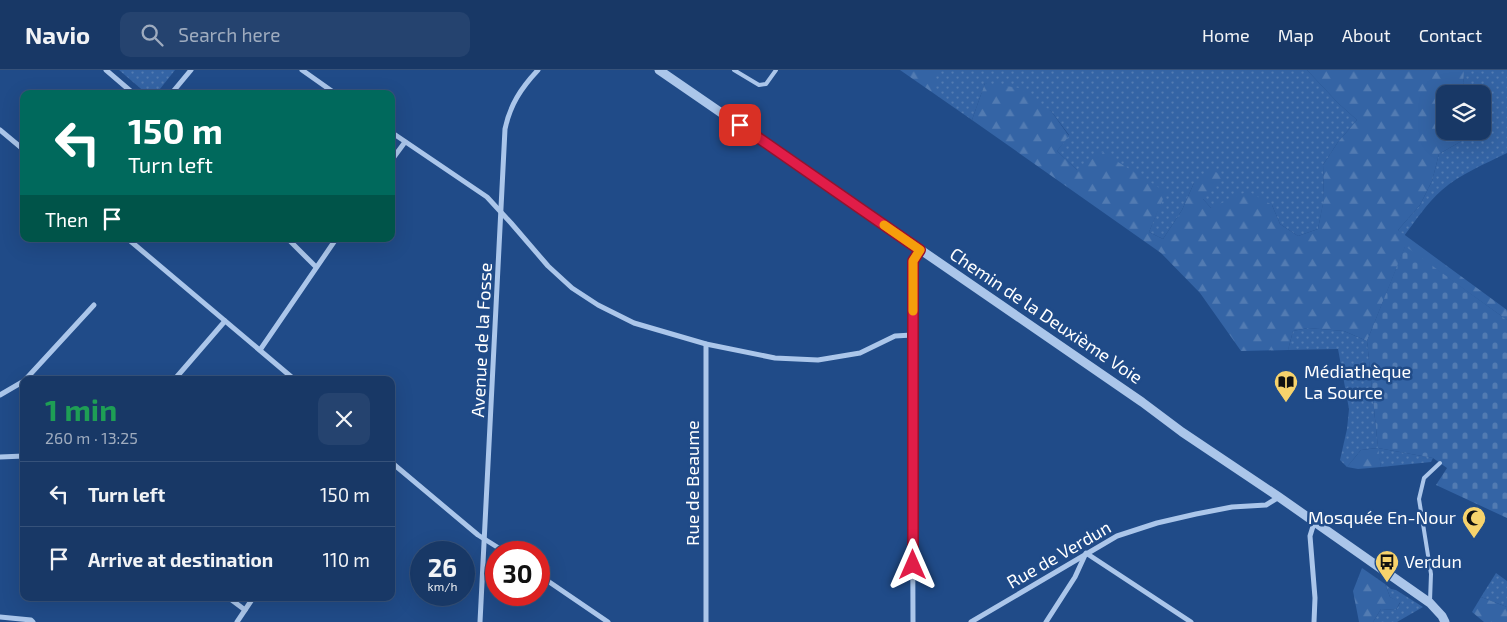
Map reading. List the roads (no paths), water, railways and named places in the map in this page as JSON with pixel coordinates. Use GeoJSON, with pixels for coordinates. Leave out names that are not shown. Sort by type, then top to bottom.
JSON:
{"type":"FeatureCollection","features":[{"type":"Feature","properties":{"kind":"street"},"geometry":{"type":"LineString","coordinates":[[106,70],[129,90]]}},
{"type":"Feature","properties":{"kind":"street"},"geometry":{"type":"LineString","coordinates":[[174,90],[191,70]]}},
{"type":"Feature","properties":{"kind":"street"},"geometry":{"type":"LineString","coordinates":[[302,70],[330,90]]}},
{"type":"Feature","properties":{"kind":"street","name":"Avenue de la Fosse"},"geometry":{"type":"LineString","coordinates":[[480,622],[504,146],[508,113],[524,85],[538,70]]}},
{"type":"Feature","properties":{"kind":"street","name":"Chemin de la Deuxième Voie"},"geometry":{"type":"LineString","coordinates":[[659,70],[1142,402],[1182,432],[1279,497],[1314,523],[1348,544],[1430,603],[1445,622]]}},
{"type":"Feature","properties":{"kind":"street"},"geometry":{"type":"LineString","coordinates":[[0,130],[20,147]]}},
{"type":"Feature","properties":{"kind":"street"},"geometry":{"type":"LineString","coordinates":[[395,135],[487,197],[512,222],[548,266],[572,288],[598,305],[634,323],[706,344],[775,358],[818,360],[860,353],[895,336],[912,335]]}},
{"type":"Feature","properties":{"kind":"street"},"geometry":{"type":"LineString","coordinates":[[395,156],[405,142]]}},
{"type":"Feature","properties":{"kind":"street"},"geometry":{"type":"LineString","coordinates":[[132,242],[290,376]]}},
{"type":"Feature","properties":{"kind":"street"},"geometry":{"type":"LineString","coordinates":[[291,242],[316,267]]}},
{"type":"Feature","properties":{"kind":"street"},"geometry":{"type":"LineString","coordinates":[[260,350],[334,242]]}},
{"type":"Feature","properties":{"kind":"street"},"geometry":{"type":"LineString","coordinates":[[913,622],[913,261],[920,250]]}},
{"type":"Feature","properties":{"kind":"street"},"geometry":{"type":"LineString","coordinates":[[30,376],[94,305]]}},
{"type":"Feature","properties":{"kind":"street"},"geometry":{"type":"LineString","coordinates":[[177,376],[225,321]]}},
{"type":"Feature","properties":{"kind":"street","name":"Rue de Beaume"},"geometry":{"type":"LineString","coordinates":[[706,344],[706,622]]}},
{"type":"Feature","properties":{"kind":"street"},"geometry":{"type":"LineString","coordinates":[[0,394],[20,384]]}},
{"type":"Feature","properties":{"kind":"street"},"geometry":{"type":"LineString","coordinates":[[0,456],[20,456]]}},
{"type":"Feature","properties":{"kind":"street"},"geometry":{"type":"LineString","coordinates":[[395,465],[485,540]]}},
{"type":"Feature","properties":{"kind":"street","name":"Rue de Verdun"},"geometry":{"type":"LineString","coordinates":[[972,622],[1117,536],[1157,523],[1232,508],[1266,505],[1279,497]]}},
{"type":"Feature","properties":{"kind":"street"},"geometry":{"type":"LineString","coordinates":[[1314,523],[1310,536],[1315,598],[1314,622]]}},
{"type":"Feature","properties":{"kind":"street"},"geometry":{"type":"LineString","coordinates":[[1046,622],[1075,577],[1086,553],[1191,622]]}},
{"type":"Feature","properties":{"kind":"street"},"geometry":{"type":"LineString","coordinates":[[550,582],[608,622]]}},
{"type":"Feature","properties":{"kind":"street"},"geometry":{"type":"LineString","coordinates":[[233,601],[245,610]]}},
{"type":"Feature","properties":{"kind":"street"},"geometry":{"type":"LineString","coordinates":[[237,622],[252,601]]}},
{"type":"Feature","properties":{"kind":"street"},"geometry":{"type":"LineString","coordinates":[[0,617],[33,622]]}},
{"type":"Feature","properties":{"kind":"lane"},"geometry":{"type":"LineString","coordinates":[[734,70],[758,85],[766,84],[776,70]]}},
{"type":"Feature","properties":{"kind":"lane"},"geometry":{"type":"LineString","coordinates":[[1430,603],[1431,574],[1420,499],[1424,478],[1440,463]]}},
{"type":"Feature","properties":{"kind":"place","name":"Médiathèque La Source"},"geometry":{"type":"Point","coordinates":[1286,403]}},
{"type":"Feature","properties":{"kind":"place","name":"Mosquée En-Nour"},"geometry":{"type":"Point","coordinates":[1474,539]}},
{"type":"Feature","properties":{"kind":"place","name":"Verdun"},"geometry":{"type":"Point","coordinates":[1387,583]}}]}
